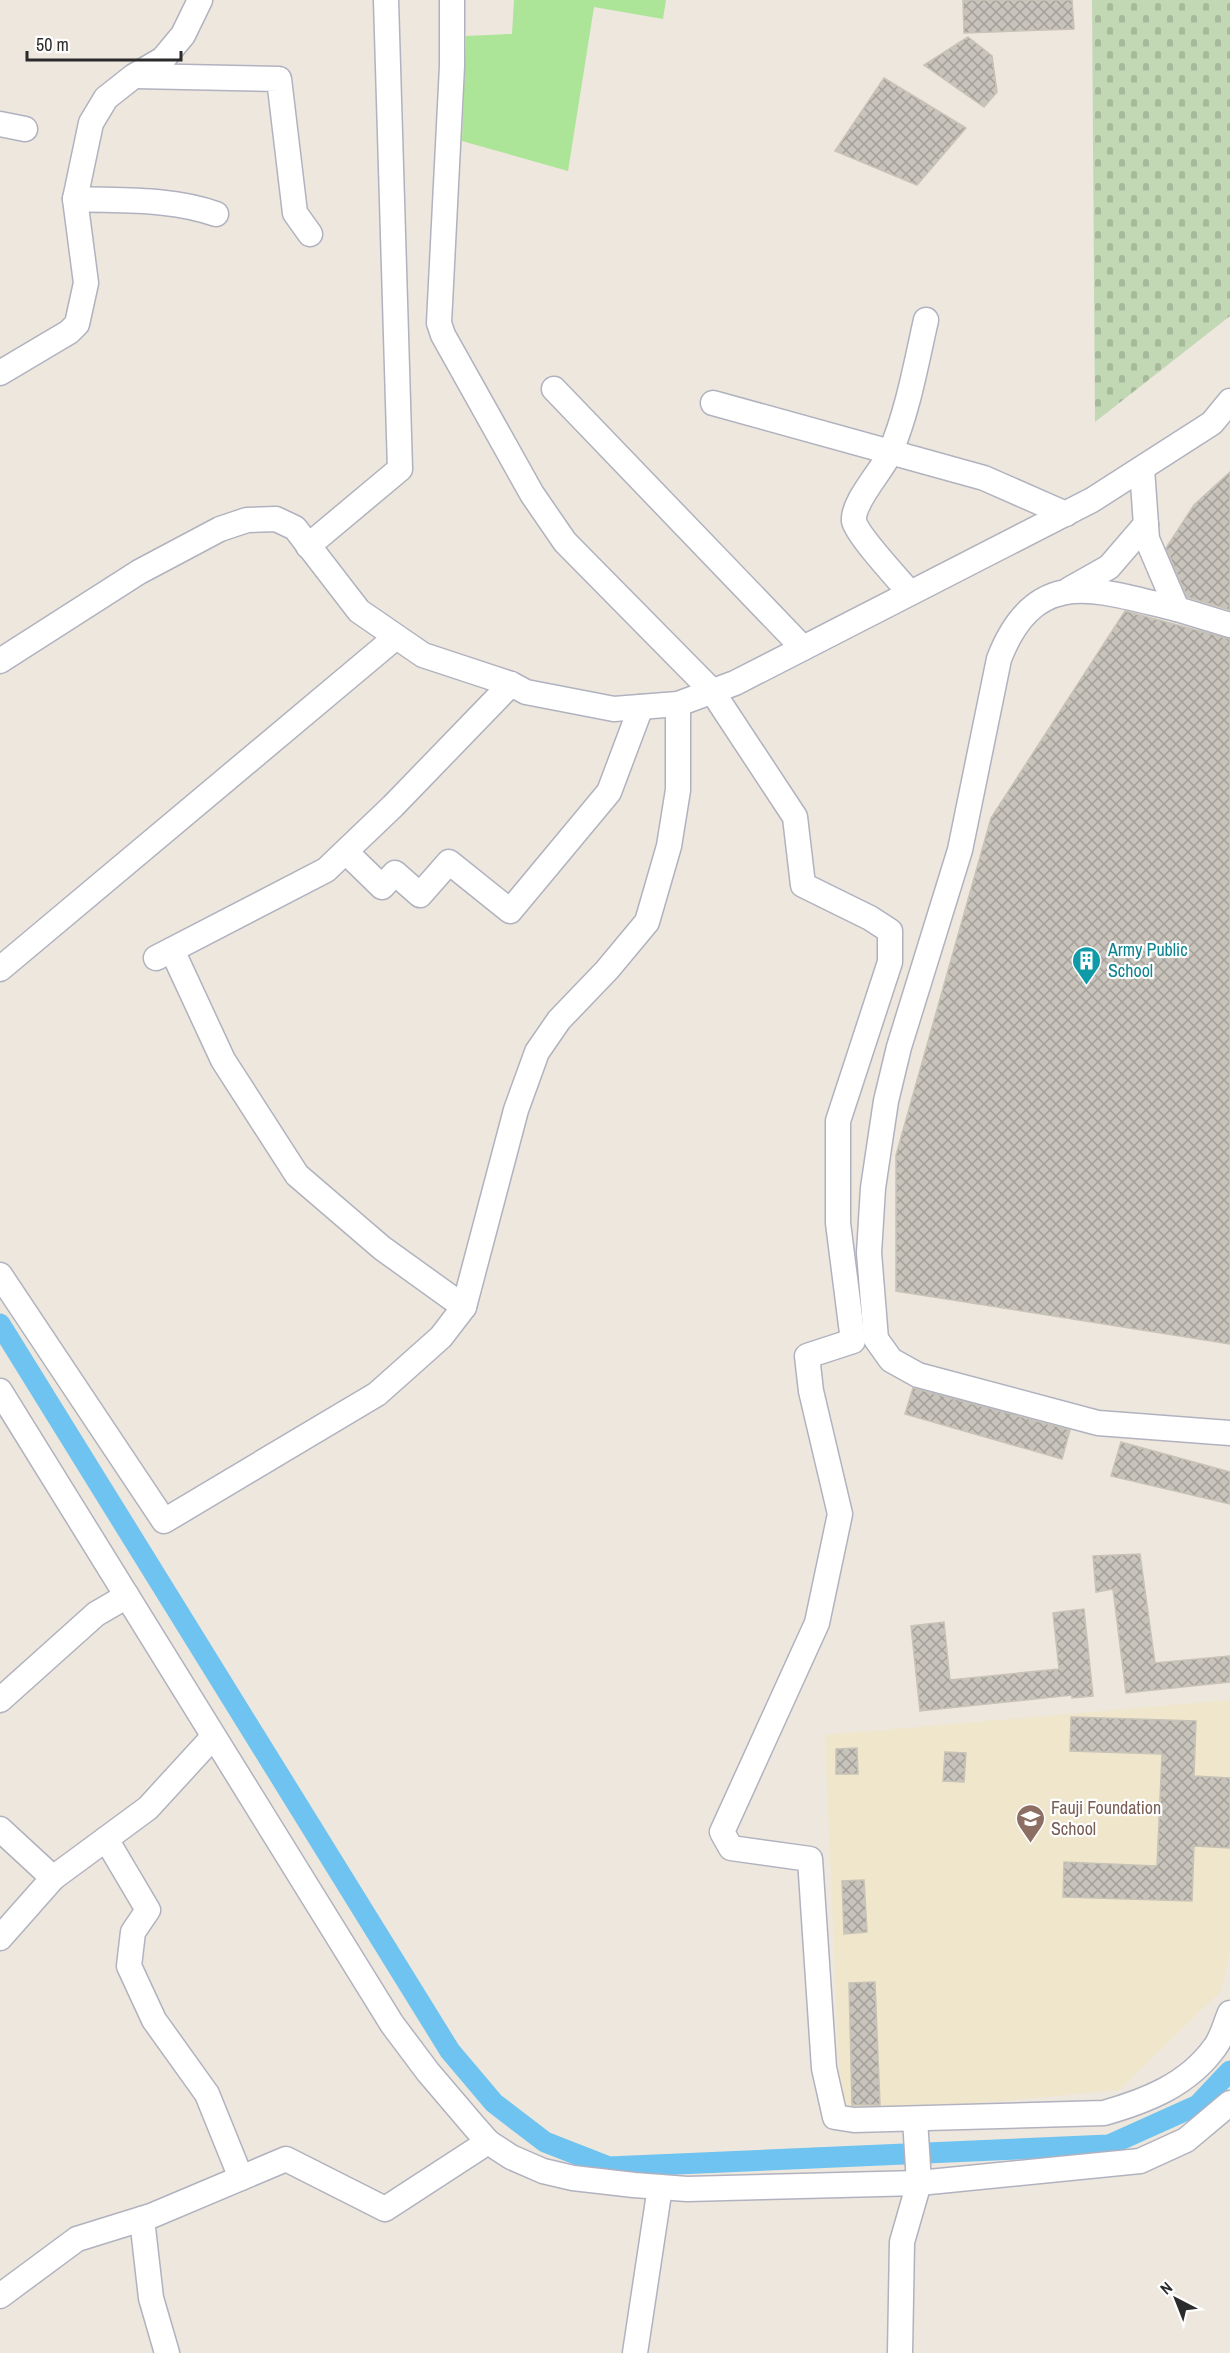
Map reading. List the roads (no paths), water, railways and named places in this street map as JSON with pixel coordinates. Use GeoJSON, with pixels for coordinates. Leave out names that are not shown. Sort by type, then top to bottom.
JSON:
{"type":"FeatureCollection","features":[{"type":"Feature","properties":{"kind":"street"},"geometry":{"type":"LineString","coordinates":[[0,373],[69,332],[77,324],[86,284],[75,199],[91,123],[106,98],[134,76],[163,59],[183,35],[200,0]]}},
{"type":"Feature","properties":{"kind":"street"},"geometry":{"type":"LineString","coordinates":[[308,546],[400,469],[386,0]]}},
{"type":"Feature","properties":{"kind":"street"},"geometry":{"type":"LineString","coordinates":[[452,0],[452,66],[439,323],[443,335],[532,494],[566,542],[712,691],[795,817],[803,885],[870,918],[890,931],[890,962],[838,1121],[838,1223],[853,1341],[807,1356],[811,1391],[840,1514],[817,1623],[722,1832],[731,1848],[810,1858],[824,2068],[835,2117],[916,2125],[1104,2113],[1142,2102],[1187,2077],[1216,2046],[1230,2013]]}},
{"type":"Feature","properties":{"kind":"street"},"geometry":{"type":"LineString","coordinates":[[134,76],[279,79],[295,213],[310,234]]}},
{"type":"Feature","properties":{"kind":"street"},"geometry":{"type":"LineString","coordinates":[[0,124],[25,129]]}},
{"type":"Feature","properties":{"kind":"street"},"geometry":{"type":"LineString","coordinates":[[75,199],[170,203],[193,206],[216,214]]}},
{"type":"Feature","properties":{"kind":"street"},"geometry":{"type":"LineString","coordinates":[[910,593],[854,523],[855,511],[890,454],[912,383],[926,320]]}},
{"type":"Feature","properties":{"kind":"street"},"geometry":{"type":"LineString","coordinates":[[554,389],[803,648]]}},
{"type":"Feature","properties":{"kind":"street"},"geometry":{"type":"LineString","coordinates":[[0,661],[139,572],[220,529],[247,520],[276,519],[295,528],[359,611],[423,655],[511,684],[526,692],[614,709],[678,704],[712,691],[803,648],[1066,514],[1212,423],[1230,401]]}},
{"type":"Feature","properties":{"kind":"street"},"geometry":{"type":"LineString","coordinates":[[713,403],[890,454],[984,478],[1066,514]]}},
{"type":"Feature","properties":{"kind":"street"},"geometry":{"type":"LineString","coordinates":[[1142,468],[1147,539],[1177,609]]}},
{"type":"Feature","properties":{"kind":"street"},"geometry":{"type":"LineString","coordinates":[[1146,524],[1109,567],[1024,613],[1009,633],[999,659],[960,850],[899,1047],[886,1101],[873,1188],[869,1253],[876,1339],[891,1360],[918,1375],[1098,1423],[1230,1432]]}},
{"type":"Feature","properties":{"kind":"street"},"geometry":{"type":"LineString","coordinates":[[1068,590],[1091,589],[1177,609],[1230,625]]}},
{"type":"Feature","properties":{"kind":"street"},"geometry":{"type":"LineString","coordinates":[[0,969],[396,637]]}},
{"type":"Feature","properties":{"kind":"street"},"geometry":{"type":"LineString","coordinates":[[464,1307],[382,1248],[297,1175],[223,1059],[164,954],[326,870],[511,684]]}},
{"type":"Feature","properties":{"kind":"street"},"geometry":{"type":"LineString","coordinates":[[0,1275],[164,1521],[377,1394],[441,1337],[464,1307],[516,1110],[537,1052],[559,1020],[607,970],[646,922],[669,846],[678,790],[678,704]]}},
{"type":"Feature","properties":{"kind":"street"},"geometry":{"type":"LineString","coordinates":[[346,852],[382,887],[395,873],[420,895],[449,861],[510,911],[609,792],[641,707]]}},
{"type":"Feature","properties":{"kind":"street"},"geometry":{"type":"LineString","coordinates":[[0,1391],[392,2024],[428,2072],[489,2142],[511,2157],[543,2171],[573,2178],[660,2187],[1140,2161],[1186,2140],[1230,2103]]}},
{"type":"Feature","properties":{"kind":"street"},"geometry":{"type":"LineString","coordinates":[[0,1700],[96,1614],[128,1596]]}},
{"type":"Feature","properties":{"kind":"street"},"geometry":{"type":"LineString","coordinates":[[0,1938],[53,1878],[148,1808],[213,1737]]}},
{"type":"Feature","properties":{"kind":"street"},"geometry":{"type":"LineString","coordinates":[[0,1829],[53,1878]]}},
{"type":"Feature","properties":{"kind":"street"},"geometry":{"type":"LineString","coordinates":[[106,1839],[148,1910],[133,1932],[129,1966],[154,2020],[207,2094],[241,2178]]}},
{"type":"Feature","properties":{"kind":"street"},"geometry":{"type":"LineString","coordinates":[[900,2353],[902,2242],[919,2172],[916,2125]]}},
{"type":"Feature","properties":{"kind":"street"},"geometry":{"type":"LineString","coordinates":[[0,2296],[77,2239],[142,2219],[286,2159],[385,2209],[489,2142]]}},
{"type":"Feature","properties":{"kind":"street"},"geometry":{"type":"LineString","coordinates":[[635,2353],[660,2187]]}},
{"type":"Feature","properties":{"kind":"street"},"geometry":{"type":"LineString","coordinates":[[142,2219],[151,2298],[167,2353]]}},
{"type":"Feature","properties":{"kind":"waterway"},"geometry":{"type":"LineString","coordinates":[[0,1324],[450,2051],[494,2103],[545,2142],[609,2167],[1109,2145],[1198,2105],[1230,2071]]}},
{"type":"Feature","properties":{"kind":"place","name":"Army Public School"},"geometry":{"type":"Point","coordinates":[1087,986]}},
{"type":"Feature","properties":{"kind":"place","name":"Fauji Foundation School"},"geometry":{"type":"Point","coordinates":[1030,1844]}}]}
